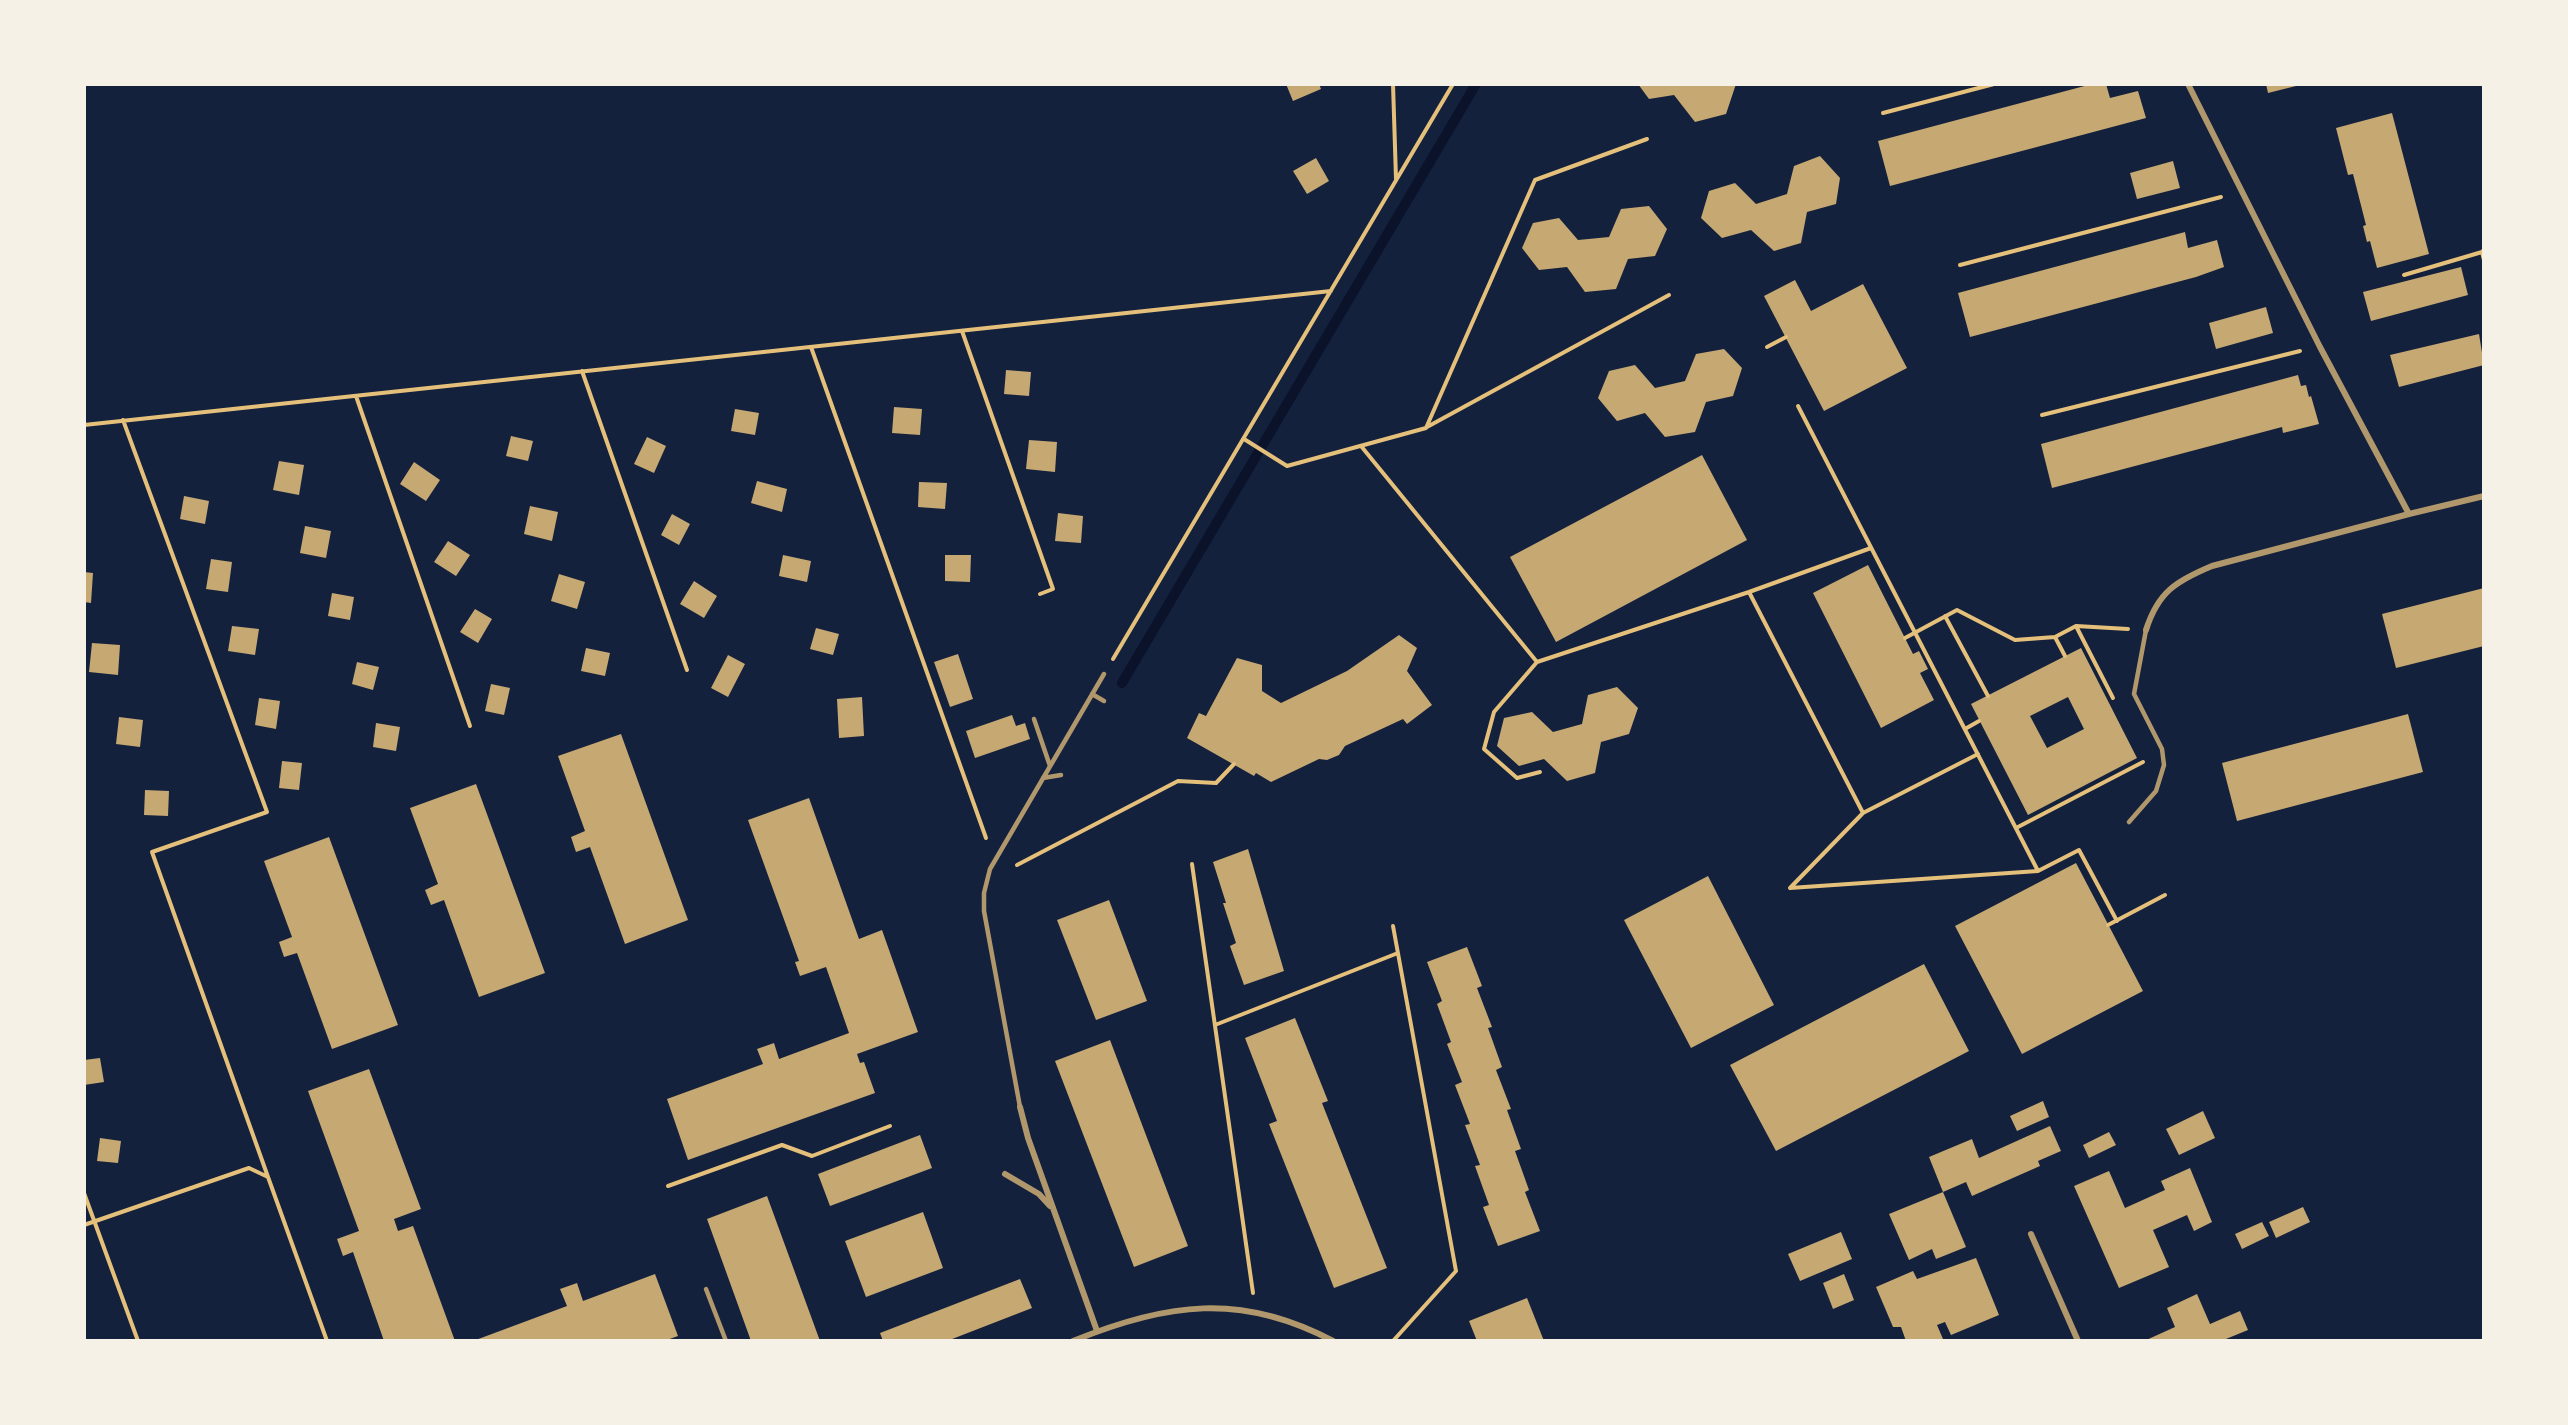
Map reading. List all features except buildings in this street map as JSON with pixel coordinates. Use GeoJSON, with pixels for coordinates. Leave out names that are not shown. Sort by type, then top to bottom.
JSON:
{"type":"FeatureCollection","features":[{"type":"Feature","properties":{"kind":"street"},"geometry":{"type":"LineString","coordinates":[[2188,84],[2320,347],[2409,514]]}},
{"type":"Feature","properties":{"kind":"street"},"geometry":{"type":"LineString","coordinates":[[2146,630],[2153,609],[2163,594],[2186,577],[2212,566],[2484,496]]}},
{"type":"Feature","properties":{"kind":"street"},"geometry":{"type":"LineString","coordinates":[[1020,1107],[1097,1331]]}},
{"type":"Feature","properties":{"kind":"street"},"geometry":{"type":"LineString","coordinates":[[1005,1174],[1039,1194],[1058,1220]]}},
{"type":"Feature","properties":{"kind":"street"},"geometry":{"type":"LineString","coordinates":[[2031,1234],[2078,1341]]}},
{"type":"Feature","properties":{"kind":"street"},"geometry":{"type":"LineString","coordinates":[[1073,1341],[1135,1317],[1180,1310],[1224,1308],[1256,1311],[1284,1318],[1333,1341]]}},
{"type":"Feature","properties":{"kind":"lane"},"geometry":{"type":"LineString","coordinates":[[2129,822],[2158,788],[2164,765],[2162,749],[2134,694],[2146,630]]}},
{"type":"Feature","properties":{"kind":"lane"},"geometry":{"type":"LineString","coordinates":[[1020,1107],[984,911],[988,875],[1104,674]]}},
{"type":"Feature","properties":{"kind":"lane"},"geometry":{"type":"LineString","coordinates":[[1092,694],[1104,701]]}},
{"type":"Feature","properties":{"kind":"lane"},"geometry":{"type":"LineString","coordinates":[[1034,718],[1050,766]]}},
{"type":"Feature","properties":{"kind":"lane"},"geometry":{"type":"LineString","coordinates":[[1043,778],[1061,775]]}},
{"type":"Feature","properties":{"kind":"lane"},"geometry":{"type":"LineString","coordinates":[[706,1289],[726,1341]]}},
{"type":"Feature","properties":{"kind":"path"},"geometry":{"type":"LineString","coordinates":[[1393,84],[1396,182]]}},
{"type":"Feature","properties":{"kind":"path"},"geometry":{"type":"LineString","coordinates":[[1104,674],[1453,84]]}},
{"type":"Feature","properties":{"kind":"path"},"geometry":{"type":"LineString","coordinates":[[1883,113],[1994,84]]}},
{"type":"Feature","properties":{"kind":"path"},"geometry":{"type":"LineString","coordinates":[[1426,428],[1535,180],[1647,139]]}},
{"type":"Feature","properties":{"kind":"path"},"geometry":{"type":"LineString","coordinates":[[1960,265],[2241,192]]}},
{"type":"Feature","properties":{"kind":"path"},"geometry":{"type":"LineString","coordinates":[[2404,275],[2483,251],[2484,260]]}},
{"type":"Feature","properties":{"kind":"path"},"geometry":{"type":"LineString","coordinates":[[84,425],[1331,291]]}},
{"type":"Feature","properties":{"kind":"path"},"geometry":{"type":"LineString","coordinates":[[1244,439],[1287,466],[1426,428],[1669,296]]}},
{"type":"Feature","properties":{"kind":"path"},"geometry":{"type":"LineString","coordinates":[[963,331],[1053,590],[1040,594]]}},
{"type":"Feature","properties":{"kind":"path"},"geometry":{"type":"LineString","coordinates":[[1767,347],[1786,338]]}},
{"type":"Feature","properties":{"kind":"path"},"geometry":{"type":"LineString","coordinates":[[811,347],[995,861]]}},
{"type":"Feature","properties":{"kind":"path"},"geometry":{"type":"LineString","coordinates":[[2042,416],[2320,347]]}},
{"type":"Feature","properties":{"kind":"path"},"geometry":{"type":"LineString","coordinates":[[582,371],[687,670]]}},
{"type":"Feature","properties":{"kind":"path"},"geometry":{"type":"LineString","coordinates":[[356,396],[470,726]]}},
{"type":"Feature","properties":{"kind":"path"},"geometry":{"type":"LineString","coordinates":[[1798,406],[2038,871]]}},
{"type":"Feature","properties":{"kind":"path"},"geometry":{"type":"LineString","coordinates":[[123,420],[267,812],[152,852],[327,1341]]}},
{"type":"Feature","properties":{"kind":"path"},"geometry":{"type":"LineString","coordinates":[[1361,446],[1537,662]]}},
{"type":"Feature","properties":{"kind":"path"},"geometry":{"type":"LineString","coordinates":[[1540,772],[1517,778],[1484,749],[1494,712],[1537,662],[1749,592],[1871,548]]}},
{"type":"Feature","properties":{"kind":"path"},"geometry":{"type":"LineString","coordinates":[[1749,592],[1863,813]]}},
{"type":"Feature","properties":{"kind":"path"},"geometry":{"type":"LineString","coordinates":[[1905,638],[1957,610],[2015,640],[2055,637],[2076,626],[2146,630]]}},
{"type":"Feature","properties":{"kind":"path"},"geometry":{"type":"LineString","coordinates":[[1945,616],[1988,696]]}},
{"type":"Feature","properties":{"kind":"path"},"geometry":{"type":"LineString","coordinates":[[2076,626],[2114,699]]}},
{"type":"Feature","properties":{"kind":"path"},"geometry":{"type":"LineString","coordinates":[[2055,637],[2065,656]]}},
{"type":"Feature","properties":{"kind":"path"},"geometry":{"type":"LineString","coordinates":[[2087,660],[2092,658]]}},
{"type":"Feature","properties":{"kind":"path"},"geometry":{"type":"LineString","coordinates":[[1965,729],[1979,721]]}},
{"type":"Feature","properties":{"kind":"path"},"geometry":{"type":"LineString","coordinates":[[2016,828],[2146,761],[2140,751]]}},
{"type":"Feature","properties":{"kind":"path"},"geometry":{"type":"LineString","coordinates":[[1978,754],[1863,813],[1790,888],[2038,871],[2079,850],[2117,921]]}},
{"type":"Feature","properties":{"kind":"path"},"geometry":{"type":"LineString","coordinates":[[1031,858],[1178,781],[1216,783],[1234,764]]}},
{"type":"Feature","properties":{"kind":"path"},"geometry":{"type":"LineString","coordinates":[[1192,864],[1256,1311]]}},
{"type":"Feature","properties":{"kind":"path"},"geometry":{"type":"LineString","coordinates":[[2108,926],[2166,895]]}},
{"type":"Feature","properties":{"kind":"path"},"geometry":{"type":"LineString","coordinates":[[1393,926],[1456,1271],[1393,1341]]}},
{"type":"Feature","properties":{"kind":"path"},"geometry":{"type":"LineString","coordinates":[[1215,1024],[1398,953]]}},
{"type":"Feature","properties":{"kind":"path"},"geometry":{"type":"LineString","coordinates":[[668,1186],[782,1145],[812,1156],[890,1126]]}},
{"type":"Feature","properties":{"kind":"path"},"geometry":{"type":"LineString","coordinates":[[84,1225],[249,1168],[268,1177]]}},
{"type":"Feature","properties":{"kind":"path"},"geometry":{"type":"LineString","coordinates":[[84,1193],[138,1341]]}},
{"type":"Feature","properties":{"kind":"waterway"},"geometry":{"type":"LineString","coordinates":[[1122,683],[1476,84]]}}]}
